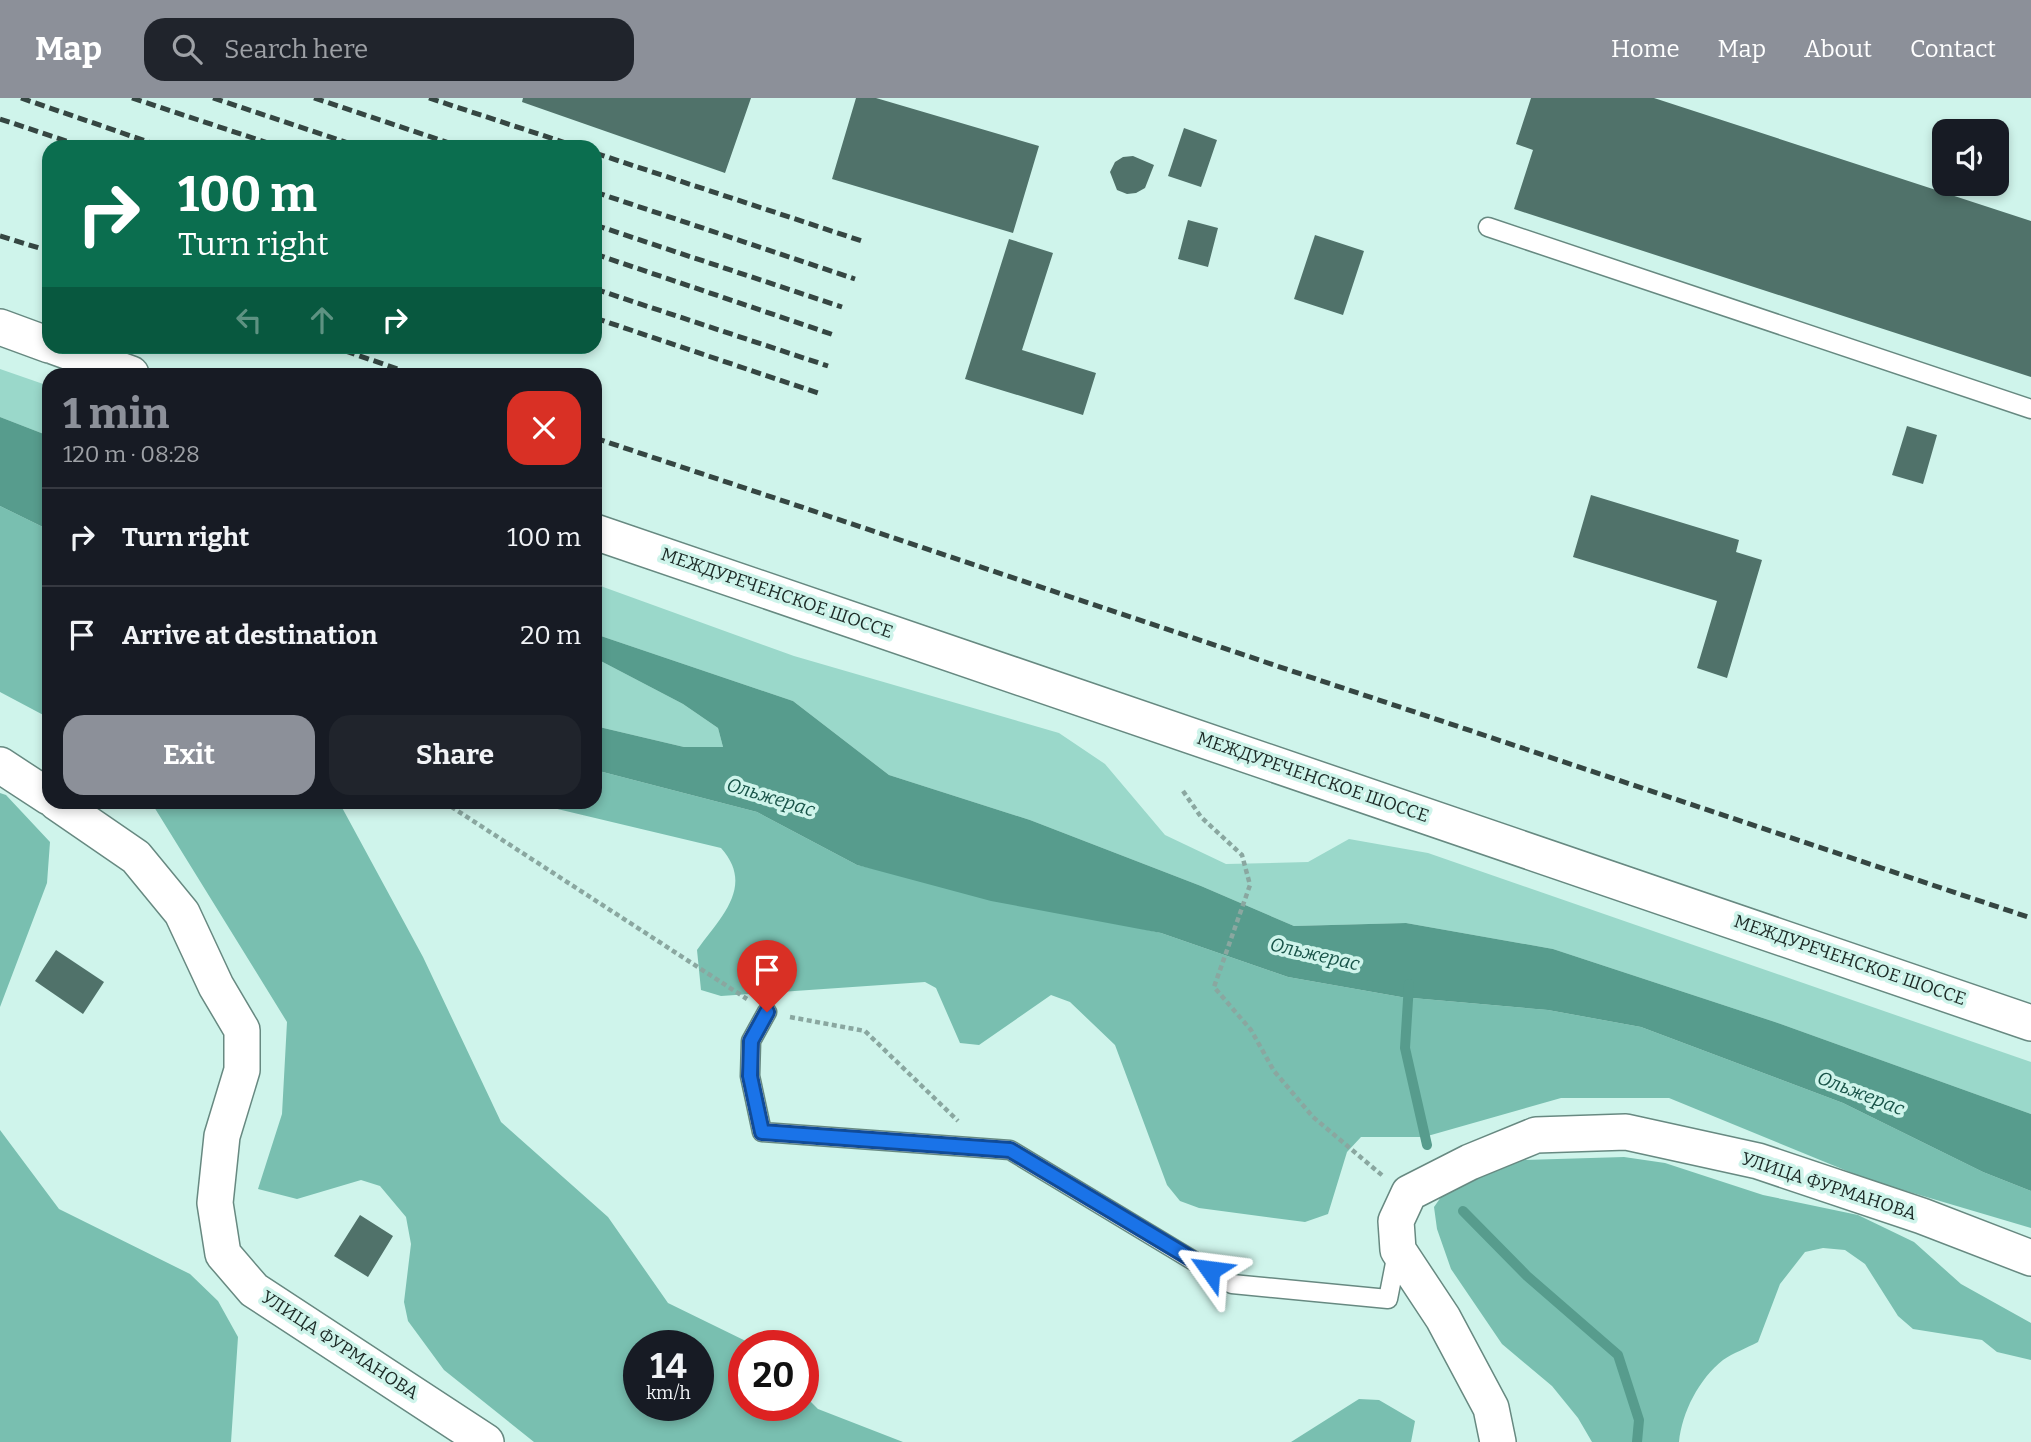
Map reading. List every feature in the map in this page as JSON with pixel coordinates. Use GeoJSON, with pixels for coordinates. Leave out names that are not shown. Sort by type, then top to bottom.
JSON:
{"type":"FeatureCollection","features":[{"type":"Feature","properties":{"kind":"street"},"geometry":{"type":"LineString","coordinates":[[0,327],[42,343]]}},
{"type":"Feature","properties":{"kind":"street"},"geometry":{"type":"LineString","coordinates":[[74,354],[114,368]]}},
{"type":"Feature","properties":{"kind":"street","name":"МЕЖДУРЕЧЕНСКОЕ ШОССЕ"},"geometry":{"type":"LineString","coordinates":[[602,534],[2031,1023]]}},
{"type":"Feature","properties":{"kind":"street"},"geometry":{"type":"LineString","coordinates":[[0,765],[42,792]]}},
{"type":"Feature","properties":{"kind":"street","name":"УЛИЦА ФУРМАНОВА"},"geometry":{"type":"LineString","coordinates":[[65,809],[136,857],[174,903],[242,1030],[242,1070],[222,1136],[215,1203],[223,1254],[254,1290],[486,1442]]}},
{"type":"Feature","properties":{"kind":"street","name":"УЛИЦА ФУРМАНОВА"},"geometry":{"type":"LineString","coordinates":[[1409,1193],[1470,1161],[1536,1135],[1626,1132],[1758,1161],[1922,1216],[2031,1258]]}},
{"type":"Feature","properties":{"kind":"street"},"geometry":{"type":"LineString","coordinates":[[1409,1193],[1395,1221],[1398,1250],[1443,1318],[1491,1408],[1498,1442]]}},
{"type":"Feature","properties":{"kind":"lane"},"geometry":{"type":"LineString","coordinates":[[1488,227],[2031,409]]}},
{"type":"Feature","properties":{"kind":"lane"},"geometry":{"type":"LineString","coordinates":[[767,1012],[751,1041],[750,1076],[762,1132],[1010,1150],[1232,1284],[1388,1299],[1398,1250]]}},
{"type":"Feature","properties":{"kind":"path"},"geometry":{"type":"LineString","coordinates":[[1183,791],[1201,817],[1242,855],[1250,885],[1214,987],[1251,1030],[1274,1071],[1313,1118],[1370,1168],[1409,1193]]}},
{"type":"Feature","properties":{"kind":"path"},"geometry":{"type":"LineString","coordinates":[[455,809],[767,1012],[865,1031],[986,1148]]}},
{"type":"Feature","properties":{"kind":"shaded area"},"geometry":{"type":"Polygon","coordinates":[[[0,369],[42,384],[42,433],[0,417],[0,369]]]}},
{"type":"Feature","properties":{"kind":"shaded area"},"geometry":{"type":"Polygon","coordinates":[[[0,506],[42,527],[42,714],[0,692],[0,506]]]}},
{"type":"Feature","properties":{"kind":"shaded area"},"geometry":{"type":"Polygon","coordinates":[[[602,587],[794,656],[1059,733],[1105,764],[1165,835],[1226,864],[1308,862],[1349,839],[1428,853],[2031,1062],[2031,1114],[1775,1022],[1553,949],[1406,923],[1294,926],[1201,886],[1030,820],[889,775],[793,701],[602,636],[602,587]]]}},
{"type":"Feature","properties":{"kind":"shaded area"},"geometry":{"type":"Polygon","coordinates":[[[602,662],[683,704],[718,728],[723,747],[684,747],[602,728],[602,662]]]}},
{"type":"Feature","properties":{"kind":"shaded area"},"geometry":{"type":"Polygon","coordinates":[[[602,772],[757,812],[857,865],[1161,933],[1288,977],[1401,997],[1548,1010],[1641,1027],[1843,1103],[1983,1172],[2031,1191],[2031,1228],[1869,1180],[1669,1098],[1561,1098],[1424,1137],[1361,1137],[1347,1152],[1328,1214],[1305,1222],[1199,1208],[1180,1201],[1167,1185],[1115,1045],[1070,1002],[1051,995],[979,1045],[960,1043],[936,988],[925,982],[721,996],[701,990],[697,950],[724,913],[735,888],[731,862],[721,848],[557,809],[602,809],[602,772]]]}},
{"type":"Feature","properties":{"kind":"shaded area"},"geometry":{"type":"Polygon","coordinates":[[[0,793],[6,795],[50,842],[47,883],[0,1007],[0,793]]]}},
{"type":"Feature","properties":{"kind":"shaded area"},"geometry":{"type":"Polygon","coordinates":[[[155,809],[343,809],[423,957],[501,1122],[608,1217],[668,1303],[728,1332],[728,1421],[819,1421],[819,1409],[903,1442],[534,1442],[444,1370],[408,1321],[404,1302],[411,1244],[406,1217],[380,1186],[361,1180],[297,1199],[258,1189],[282,1114],[287,1022],[155,809]]]}},
{"type":"Feature","properties":{"kind":"shaded area"},"geometry":{"type":"Polygon","coordinates":[[[0,1130],[59,1209],[190,1274],[218,1301],[238,1337],[231,1442],[0,1442],[0,1130]]]}},
{"type":"Feature","properties":{"kind":"shaded area"},"geometry":{"type":"Polygon","coordinates":[[[1624,1157],[1665,1163],[1763,1195],[1858,1215],[1914,1242],[1961,1284],[2031,1323],[2031,1360],[1997,1352],[1982,1340],[1913,1329],[1898,1316],[1865,1264],[1845,1250],[1823,1248],[1805,1252],[1780,1284],[1758,1342],[1723,1360],[1699,1386],[1684,1419],[1679,1442],[1592,1442],[1578,1418],[1552,1386],[1502,1344],[1451,1269],[1437,1229],[1434,1207],[1446,1190],[1520,1160],[1624,1157]]]}},
{"type":"Feature","properties":{"kind":"shaded area"},"geometry":{"type":"Polygon","coordinates":[[[1359,1399],[1379,1400],[1415,1421],[1411,1442],[1291,1442],[1359,1399]]]}},
{"type":"Feature","properties":{"kind":"water"},"geometry":{"type":"Polygon","coordinates":[[[0,417],[42,433],[42,527],[0,506],[0,417]]]}},
{"type":"Feature","properties":{"kind":"water","name":"Ольжерас"},"geometry":{"type":"Polygon","coordinates":[[[602,636],[793,701],[889,775],[1030,820],[1201,886],[1294,926],[1406,923],[1553,949],[1775,1022],[2031,1114],[2031,1191],[1983,1172],[1843,1103],[1641,1027],[1548,1010],[1401,997],[1288,977],[1161,933],[991,901],[857,865],[757,812],[602,772],[602,728],[684,747],[723,747],[718,728],[683,704],[602,662],[602,636]]]}},
{"type":"Feature","properties":{"kind":"building"},"geometry":{"type":"Polygon","coordinates":[[[523,98],[751,98],[725,173],[522,102],[523,98]]]}},
{"type":"Feature","properties":{"kind":"building"},"geometry":{"type":"Polygon","coordinates":[[[856,98],[876,98],[1039,146],[1013,233],[832,179],[856,98]]]}},
{"type":"Feature","properties":{"kind":"building"},"geometry":{"type":"Polygon","coordinates":[[[1531,98],[1654,98],[1932,189],[1932,196],[1954,196],[2031,221],[2031,377],[1514,209],[1533,150],[1516,144],[1531,98]]]}},
{"type":"Feature","properties":{"kind":"building"},"geometry":{"type":"Polygon","coordinates":[[[1184,128],[1217,140],[1201,187],[1168,176],[1184,128]]]}},
{"type":"Feature","properties":{"kind":"building"},"geometry":{"type":"Polygon","coordinates":[[[1133,156],[1154,165],[1145,188],[1127,194],[1117,190],[1110,172],[1115,162],[1123,157],[1133,156]]]}},
{"type":"Feature","properties":{"kind":"building"},"geometry":{"type":"Polygon","coordinates":[[[1188,220],[1218,228],[1208,267],[1178,259],[1188,220]]]}},
{"type":"Feature","properties":{"kind":"building"},"geometry":{"type":"Polygon","coordinates":[[[1315,235],[1364,251],[1343,315],[1294,299],[1315,235]]]}},
{"type":"Feature","properties":{"kind":"building"},"geometry":{"type":"Polygon","coordinates":[[[1009,239],[1053,253],[1022,350],[1096,373],[1083,415],[965,379],[1009,239]]]}},
{"type":"Feature","properties":{"kind":"building"},"geometry":{"type":"Polygon","coordinates":[[[1907,426],[1937,435],[1923,484],[1892,475],[1907,426]]]}},
{"type":"Feature","properties":{"kind":"building"},"geometry":{"type":"Polygon","coordinates":[[[1591,495],[1739,540],[1736,552],[1762,560],[1727,678],[1697,668],[1717,601],[1573,557],[1591,495]]]}},
{"type":"Feature","properties":{"kind":"building"},"geometry":{"type":"Polygon","coordinates":[[[56,950],[104,982],[83,1014],[35,981],[56,950]]]}},
{"type":"Feature","properties":{"kind":"building"},"geometry":{"type":"Polygon","coordinates":[[[360,1215],[393,1236],[368,1277],[334,1256],[360,1215]]]}},
{"type":"Feature","properties":{"kind":"waterway"},"geometry":{"type":"LineString","coordinates":[[1409,984],[1405,1048],[1427,1145]]}},
{"type":"Feature","properties":{"kind":"waterway"},"geometry":{"type":"LineString","coordinates":[[1463,1211],[1527,1276],[1618,1355],[1639,1420],[1637,1442]]}},
{"type":"Feature","properties":{"kind":"railway"},"geometry":{"type":"LineString","coordinates":[[21,98],[143,140]]}},
{"type":"Feature","properties":{"kind":"railway"},"geometry":{"type":"LineString","coordinates":[[132,98],[259,140]]}},
{"type":"Feature","properties":{"kind":"railway"},"geometry":{"type":"LineString","coordinates":[[213,98],[339,140]]}},
{"type":"Feature","properties":{"kind":"railway"},"geometry":{"type":"LineString","coordinates":[[314,98],[440,140]]}},
{"type":"Feature","properties":{"kind":"railway"},"geometry":{"type":"LineString","coordinates":[[429,98],[557,140]]}},
{"type":"Feature","properties":{"kind":"railway"},"geometry":{"type":"LineString","coordinates":[[0,119],[63,140]]}},
{"type":"Feature","properties":{"kind":"railway"},"geometry":{"type":"LineString","coordinates":[[602,155],[862,241]]}},
{"type":"Feature","properties":{"kind":"railway"},"geometry":{"type":"LineString","coordinates":[[602,194],[855,279]]}},
{"type":"Feature","properties":{"kind":"railway"},"geometry":{"type":"LineString","coordinates":[[602,227],[842,307]]}},
{"type":"Feature","properties":{"kind":"railway"},"geometry":{"type":"LineString","coordinates":[[0,236],[42,249]]}},
{"type":"Feature","properties":{"kind":"railway"},"geometry":{"type":"LineString","coordinates":[[602,256],[834,335]]}},
{"type":"Feature","properties":{"kind":"railway"},"geometry":{"type":"LineString","coordinates":[[602,291],[828,366]]}},
{"type":"Feature","properties":{"kind":"railway"},"geometry":{"type":"LineString","coordinates":[[602,320],[818,393]]}},
{"type":"Feature","properties":{"kind":"railway"},"geometry":{"type":"LineString","coordinates":[[354,354],[395,368]]}},
{"type":"Feature","properties":{"kind":"railway"},"geometry":{"type":"LineString","coordinates":[[602,440],[2031,918]]}},
{"type":"Feature","properties":{"kind":"route"},"geometry":{"type":"LineString","coordinates":[[767,1012],[751,1041],[750,1076],[762,1132],[1010,1150],[1210,1270]]}}]}
